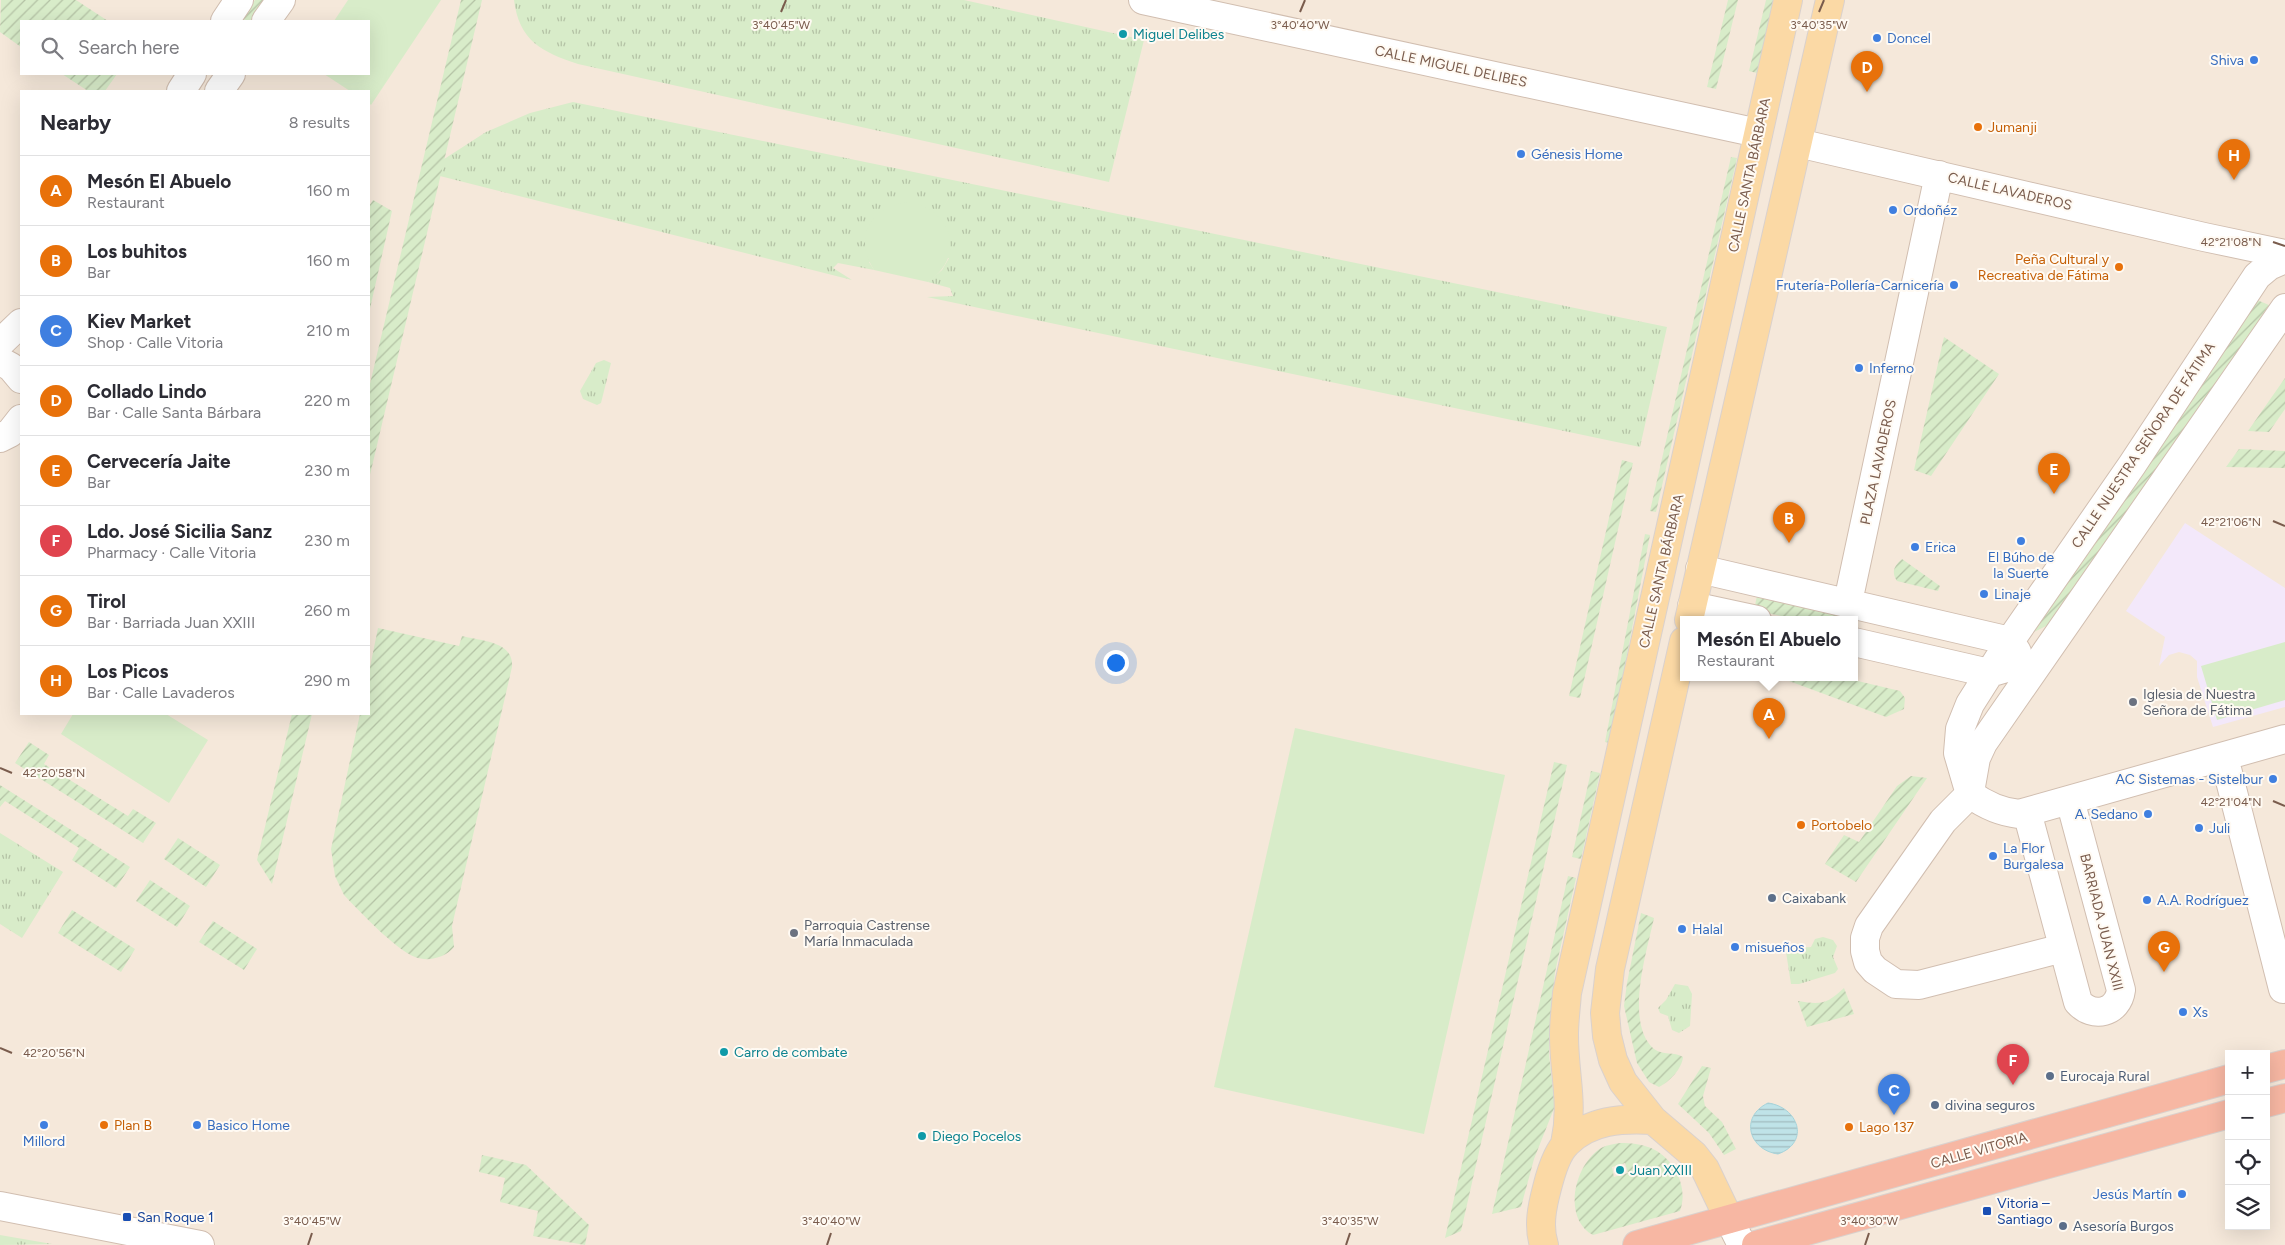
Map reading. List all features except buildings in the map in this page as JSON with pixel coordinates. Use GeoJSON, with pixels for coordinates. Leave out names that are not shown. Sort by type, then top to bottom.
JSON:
{"type":"FeatureCollection","features":[{"type":"Feature","properties":{"kind":"highway"},"geometry":{"type":"LineString","coordinates":[[2270,1068],[2285,1064]]}},
{"type":"Feature","properties":{"kind":"highway","name":"CALLE VITORIA"},"geometry":{"type":"LineString","coordinates":[[1637,1245],[2225,1081]]}},
{"type":"Feature","properties":{"kind":"highway"},"geometry":{"type":"LineString","coordinates":[[2270,1102],[2285,1098]]}},
{"type":"Feature","properties":{"kind":"highway"},"geometry":{"type":"LineString","coordinates":[[1756,1245],[1782,1241],[2225,1115]]}},
{"type":"Feature","properties":{"kind":"main road","name":"CALLE SANTA BÁRBARA"},"geometry":{"type":"LineString","coordinates":[[1565,1144],[1570,1122],[1564,1036],[1567,993],[1788,0]]}},
{"type":"Feature","properties":{"kind":"main road"},"geometry":{"type":"LineString","coordinates":[[1690,613],[1830,0]]}},
{"type":"Feature","properties":{"kind":"main road"},"geometry":{"type":"LineString","coordinates":[[1680,659],[1610,969],[1605,1013],[1607,1036],[1616,1068],[1623,1082],[1653,1120],[1694,1155],[1705,1170],[1729,1219]]}},
{"type":"Feature","properties":{"kind":"main road"},"geometry":{"type":"LineString","coordinates":[[1544,1245],[1540,1228],[1545,1196],[1552,1172],[1565,1144],[1593,1125],[1626,1118],[1653,1120]]}},
{"type":"Feature","properties":{"kind":"street"},"geometry":{"type":"LineString","coordinates":[[226,20],[239,0]]}},
{"type":"Feature","properties":{"kind":"street"},"geometry":{"type":"LineString","coordinates":[[267,20],[281,0]]}},
{"type":"Feature","properties":{"kind":"street","name":"CALLE MIGUEL DELIBES"},"geometry":{"type":"LineString","coordinates":[[1144,0],[1758,132]]}},
{"type":"Feature","properties":{"kind":"street"},"geometry":{"type":"LineString","coordinates":[[182,90],[191,75]]}},
{"type":"Feature","properties":{"kind":"street"},"geometry":{"type":"LineString","coordinates":[[221,90],[230,75]]}},
{"type":"Feature","properties":{"kind":"street","name":"CALLE LAVADEROS"},"geometry":{"type":"LineString","coordinates":[[1798,143],[2285,254]]}},
{"type":"Feature","properties":{"kind":"street","name":"PLAZA LAVADEROS"},"geometry":{"type":"LineString","coordinates":[[1848,602],[1939,175]]}},
{"type":"Feature","properties":{"kind":"street","name":"CALLE LAVADEROS"},"geometry":{"type":"LineString","coordinates":[[2222,241],[2243,247],[2254,260],[2257,276]]}},
{"type":"Feature","properties":{"kind":"street","name":"CALLE NUESTRA SEÑORA DE FÁTIMA"},"geometry":{"type":"LineString","coordinates":[[1990,734],[1992,715],[2013,654],[2132,465],[2257,276],[2269,266],[2285,259]]}},
{"type":"Feature","properties":{"kind":"street","name":"CALLE NUESTRA SEÑORA DE FÁTIMA"},"geometry":{"type":"LineString","coordinates":[[1970,794],[1976,758],[1990,734],[2285,308]]}},
{"type":"Feature","properties":{"kind":"street"},"geometry":{"type":"LineString","coordinates":[[0,343],[20,324]]}},
{"type":"Feature","properties":{"kind":"street"},"geometry":{"type":"LineString","coordinates":[[0,361],[11,367],[20,378]]}},
{"type":"Feature","properties":{"kind":"street"},"geometry":{"type":"LineString","coordinates":[[0,438],[10,433],[20,421]]}},
{"type":"Feature","properties":{"kind":"street"},"geometry":{"type":"LineString","coordinates":[[1700,569],[1848,602],[2013,654]]}},
{"type":"Feature","properties":{"kind":"street"},"geometry":{"type":"LineString","coordinates":[[1690,613],[1719,616]]}},
{"type":"Feature","properties":{"kind":"street","name":"CALLE NUESTRA SEÑORA DE FÁTIMA"},"geometry":{"type":"LineString","coordinates":[[1858,643],[1990,673],[2013,654],[2055,638]]}},
{"type":"Feature","properties":{"kind":"street"},"geometry":{"type":"LineString","coordinates":[[1952,664],[1969,692],[1970,704]]}},
{"type":"Feature","properties":{"kind":"street"},"geometry":{"type":"LineString","coordinates":[[1990,673],[1970,704],[1960,729],[1958,753],[1970,794],[1983,803],[2000,810],[2019,814],[2028,812],[2285,739]]}},
{"type":"Feature","properties":{"kind":"street"},"geometry":{"type":"LineString","coordinates":[[2224,757],[2283,989]]}},
{"type":"Feature","properties":{"kind":"street"},"geometry":{"type":"LineString","coordinates":[[1970,794],[1943,821],[1869,926],[1865,951],[1868,962],[1880,974],[1896,984],[1919,985],[2063,948]]}},
{"type":"Feature","properties":{"kind":"street","name":"BARRIADA JUAN XXIII"},"geometry":{"type":"LineString","coordinates":[[2028,812],[2078,1002],[2085,1010],[2094,1013],[2113,1008],[2120,1001],[2121,990],[2070,800]]}},
{"type":"Feature","properties":{"kind":"street"},"geometry":{"type":"LineString","coordinates":[[0,1206],[200,1245]]}},
{"type":"Feature","properties":{"kind":"street"},"geometry":{"type":"LineString","coordinates":[[1729,1219],[1742,1245]]}},
{"type":"Feature","properties":{"kind":"shaded area"},"geometry":{"type":"Polygon","coordinates":[[[0,0],[2285,0],[2285,1245],[0,1245],[0,0]]]}},
{"type":"Feature","properties":{"kind":"shaded area"},"geometry":{"type":"Polygon","coordinates":[[[2185,523],[2285,588],[2285,707],[2213,727],[2197,677],[2197,661],[2190,655],[2179,652],[2169,655],[2159,666],[2165,637],[2126,611],[2185,523]]]}},
{"type":"Feature","properties":{"kind":"green space"},"geometry":{"type":"Polygon","coordinates":[[[1,0],[76,0],[106,20],[20,20],[20,46],[0,32],[1,0]]]}},
{"type":"Feature","properties":{"kind":"green space"},"geometry":{"type":"Polygon","coordinates":[[[255,0],[264,0],[251,20],[242,19],[255,0]]]}},
{"type":"Feature","properties":{"kind":"green space"},"geometry":{"type":"Polygon","coordinates":[[[348,0],[441,0],[371,105],[370,90],[348,90],[326,75],[370,75],[370,20],[335,20],[348,0]]]}},
{"type":"Feature","properties":{"kind":"green space"},"geometry":{"type":"Polygon","coordinates":[[[461,0],[482,0],[370,475],[370,384],[461,0]]]}},
{"type":"Feature","properties":{"kind":"green space"},"geometry":{"type":"Polygon","coordinates":[[[514,0],[964,0],[1144,40],[1109,182],[578,64],[554,55],[534,43],[521,26],[514,0]]]}},
{"type":"Feature","properties":{"kind":"green space"},"geometry":{"type":"Polygon","coordinates":[[[1728,0],[1738,0],[1716,89],[1707,87],[1728,0]]]}},
{"type":"Feature","properties":{"kind":"green space"},"geometry":{"type":"Polygon","coordinates":[[[1766,0],[1775,0],[1757,73],[1749,71],[1766,0]]]}},
{"type":"Feature","properties":{"kind":"green space"},"geometry":{"type":"Polygon","coordinates":[[[64,75],[116,75],[106,90],[86,90],[64,75]]]}},
{"type":"Feature","properties":{"kind":"green space"},"geometry":{"type":"Polygon","coordinates":[[[573,102],[1667,327],[1640,447],[927,297],[953,296],[950,288],[928,282],[942,270],[949,258],[869,262],[874,270],[838,263],[833,268],[852,280],[424,172],[486,132],[530,113],[573,102]]]}},
{"type":"Feature","properties":{"kind":"green space"},"geometry":{"type":"Polygon","coordinates":[[[1731,157],[1737,158],[1656,512],[1650,511],[1731,157]]]}},
{"type":"Feature","properties":{"kind":"green space"},"geometry":{"type":"Polygon","coordinates":[[[373,200],[392,211],[370,309],[370,204],[373,200]]]}},
{"type":"Feature","properties":{"kind":"green space"},"geometry":{"type":"Polygon","coordinates":[[[912,202],[926,208],[937,216],[945,226],[950,237],[950,249],[947,260],[940,272],[928,282],[874,270],[865,245],[866,234],[870,224],[877,215],[898,204],[912,202]]]}},
{"type":"Feature","properties":{"kind":"green space"},"geometry":{"type":"Polygon","coordinates":[[[2257,300],[2269,305],[2054,622],[2034,632],[2257,300]]]}},
{"type":"Feature","properties":{"kind":"green space"},"geometry":{"type":"Polygon","coordinates":[[[1944,337],[1999,374],[1931,476],[1914,470],[1944,337]]]}},
{"type":"Feature","properties":{"kind":"green space"},"geometry":{"type":"Polygon","coordinates":[[[604,360],[611,363],[601,403],[597,405],[583,399],[580,391],[596,363],[604,360]]]}},
{"type":"Feature","properties":{"kind":"green space"},"geometry":{"type":"Polygon","coordinates":[[[2285,378],[2285,409],[2269,432],[2248,431],[2285,378]]]}},
{"type":"Feature","properties":{"kind":"green space"},"geometry":{"type":"Polygon","coordinates":[[[2239,449],[2285,451],[2285,468],[2226,467],[2239,449]]]}},
{"type":"Feature","properties":{"kind":"green space"},"geometry":{"type":"Polygon","coordinates":[[[1622,460],[1633,463],[1580,698],[1569,696],[1622,460]]]}},
{"type":"Feature","properties":{"kind":"green space"},"geometry":{"type":"Polygon","coordinates":[[[1645,534],[1650,535],[1610,743],[1605,742],[1645,534]]]}},
{"type":"Feature","properties":{"kind":"green space"},"geometry":{"type":"Polygon","coordinates":[[[1902,559],[1940,586],[1938,591],[1897,581],[1894,569],[1902,559]]]}},
{"type":"Feature","properties":{"kind":"green space"},"geometry":{"type":"Polygon","coordinates":[[[1758,591],[1856,614],[1856,616],[1781,616],[1754,610],[1758,591]]]}},
{"type":"Feature","properties":{"kind":"green space"},"geometry":{"type":"Polygon","coordinates":[[[378,628],[459,646],[462,636],[487,641],[502,647],[511,658],[512,667],[452,926],[454,947],[446,954],[436,958],[425,959],[415,957],[388,938],[344,895],[335,876],[331,849],[360,715],[370,715],[370,667],[378,628]]]}},
{"type":"Feature","properties":{"kind":"green space"},"geometry":{"type":"Polygon","coordinates":[[[2285,642],[2285,700],[2217,720],[2201,666],[2285,642]]]}},
{"type":"Feature","properties":{"kind":"green space"},"geometry":{"type":"Polygon","coordinates":[[[1789,681],[1858,681],[1900,691],[1905,698],[1904,709],[1886,717],[1789,681]]]}},
{"type":"Feature","properties":{"kind":"green space"},"geometry":{"type":"Polygon","coordinates":[[[72,715],[168,715],[208,740],[169,803],[61,734],[72,715]]]}},
{"type":"Feature","properties":{"kind":"green space"},"geometry":{"type":"Polygon","coordinates":[[[292,715],[312,715],[272,884],[257,860],[292,715]]]}},
{"type":"Feature","properties":{"kind":"green space"},"geometry":{"type":"Polygon","coordinates":[[[1295,728],[1505,775],[1424,1134],[1214,1087],[1295,728]]]}},
{"type":"Feature","properties":{"kind":"green space"},"geometry":{"type":"Polygon","coordinates":[[[29,742],[49,755],[44,764],[128,816],[133,809],[156,823],[143,843],[15,763],[29,742]]]}},
{"type":"Feature","properties":{"kind":"green space"},"geometry":{"type":"Polygon","coordinates":[[[1554,762],[1567,765],[1461,1231],[1445,1238],[1554,762]]]}},
{"type":"Feature","properties":{"kind":"green space"},"geometry":{"type":"Polygon","coordinates":[[[1591,771],[1600,773],[1581,859],[1572,857],[1591,771]]]}},
{"type":"Feature","properties":{"kind":"green space"},"geometry":{"type":"Polygon","coordinates":[[[1911,776],[1927,778],[1856,882],[1825,864],[1844,835],[1859,842],[1897,786],[1911,776]]]}},
{"type":"Feature","properties":{"kind":"green space"},"geometry":{"type":"Polygon","coordinates":[[[0,785],[130,867],[116,888],[72,860],[79,848],[5,801],[0,807],[0,785]]]}},
{"type":"Feature","properties":{"kind":"green space"},"geometry":{"type":"Polygon","coordinates":[[[0,833],[63,872],[22,938],[0,924],[0,833]]]}},
{"type":"Feature","properties":{"kind":"green space"},"geometry":{"type":"Polygon","coordinates":[[[178,838],[220,865],[206,887],[164,859],[178,838]]]}},
{"type":"Feature","properties":{"kind":"green space"},"geometry":{"type":"Polygon","coordinates":[[[1568,876],[1576,878],[1555,972],[1550,1022],[1549,1055],[1555,1106],[1534,1159],[1521,1207],[1492,1214],[1568,876]]]}},
{"type":"Feature","properties":{"kind":"green space"},"geometry":{"type":"Polygon","coordinates":[[[150,880],[190,906],[177,927],[136,901],[150,880]]]}},
{"type":"Feature","properties":{"kind":"green space"},"geometry":{"type":"Polygon","coordinates":[[[72,910],[135,949],[121,972],[58,933],[72,910]]]}},
{"type":"Feature","properties":{"kind":"green space"},"geometry":{"type":"Polygon","coordinates":[[[1641,913],[1654,918],[1640,986],[1640,1022],[1645,1037],[1654,1049],[1683,1057],[1674,1075],[1659,1087],[1649,1082],[1637,1063],[1624,1006],[1641,913]]]}},
{"type":"Feature","properties":{"kind":"green space"},"geometry":{"type":"Polygon","coordinates":[[[213,921],[257,949],[244,970],[199,942],[213,921]]]}},
{"type":"Feature","properties":{"kind":"green space"},"geometry":{"type":"Polygon","coordinates":[[[1823,937],[1833,940],[1837,946],[1833,957],[1838,969],[1835,973],[1799,984],[1791,984],[1786,952],[1795,948],[1811,947],[1815,939],[1823,937]]]}},
{"type":"Feature","properties":{"kind":"green space"},"geometry":{"type":"Polygon","coordinates":[[[1675,984],[1688,986],[1692,994],[1690,1026],[1679,1033],[1672,1030],[1668,1016],[1660,1013],[1658,1008],[1666,1000],[1675,984]]]}},
{"type":"Feature","properties":{"kind":"green space"},"geometry":{"type":"Polygon","coordinates":[[[1844,988],[1854,1014],[1807,1027],[1798,1001],[1823,1002],[1844,988]]]}},
{"type":"Feature","properties":{"kind":"green space"},"geometry":{"type":"Polygon","coordinates":[[[1702,1066],[1711,1068],[1703,1096],[1705,1106],[1722,1122],[1736,1149],[1724,1155],[1709,1133],[1678,1104],[1702,1066]]]}},
{"type":"Feature","properties":{"kind":"green space"},"geometry":{"type":"Polygon","coordinates":[[[1620,1143],[1651,1148],[1673,1166],[1681,1183],[1682,1202],[1680,1211],[1593,1235],[1583,1227],[1577,1217],[1575,1192],[1578,1179],[1584,1166],[1601,1148],[1620,1143]],[[1625,1163],[1612,1167],[1614,1177],[1628,1173],[1625,1163]]]}},
{"type":"Feature","properties":{"kind":"green space"},"geometry":{"type":"Polygon","coordinates":[[[482,1155],[526,1165],[589,1225],[585,1245],[533,1236],[538,1211],[500,1202],[505,1178],[479,1172],[482,1155]]]}},
{"type":"Feature","properties":{"kind":"green space"},"geometry":{"type":"Polygon","coordinates":[[[0,1235],[52,1244],[0,1245],[0,1235]]]}},
{"type":"Feature","properties":{"kind":"water"},"geometry":{"type":"Polygon","coordinates":[[[1768,1103],[1787,1111],[1797,1126],[1795,1142],[1788,1149],[1778,1154],[1760,1146],[1754,1140],[1751,1132],[1753,1116],[1768,1103]]]}},
{"type":"Feature","properties":{"kind":"place","name":"Miguel Delibes"},"geometry":{"type":"Point","coordinates":[1123,34]}},
{"type":"Feature","properties":{"kind":"place","name":"Doncel"},"geometry":{"type":"Point","coordinates":[1877,38]}},
{"type":"Feature","properties":{"kind":"place","name":"Shiva"},"geometry":{"type":"Point","coordinates":[2254,60]}},
{"type":"Feature","properties":{"kind":"place","name":"Collado Lindo"},"geometry":{"type":"Point","coordinates":[1867,92]}},
{"type":"Feature","properties":{"kind":"place","name":"Jumanji"},"geometry":{"type":"Point","coordinates":[1978,127]}},
{"type":"Feature","properties":{"kind":"place","name":"Génesis Home"},"geometry":{"type":"Point","coordinates":[1521,154]}},
{"type":"Feature","properties":{"kind":"place","name":"Los Picos"},"geometry":{"type":"Point","coordinates":[2234,180]}},
{"type":"Feature","properties":{"kind":"place","name":"Ordoñéz"},"geometry":{"type":"Point","coordinates":[1893,210]}},
{"type":"Feature","properties":{"kind":"place","name":"Peña Cultural y Recreativa de Fátima"},"geometry":{"type":"Point","coordinates":[2119,267]}},
{"type":"Feature","properties":{"kind":"place","name":"Frutería-Pollería-Carnicería"},"geometry":{"type":"Point","coordinates":[1954,285]}},
{"type":"Feature","properties":{"kind":"place","name":"Inferno"},"geometry":{"type":"Point","coordinates":[1859,368]}},
{"type":"Feature","properties":{"kind":"place","name":"Cervecería Jaite"},"geometry":{"type":"Point","coordinates":[2054,494]}},
{"type":"Feature","properties":{"kind":"place","name":"El Búho de la Suerte"},"geometry":{"type":"Point","coordinates":[2021,541]}},
{"type":"Feature","properties":{"kind":"place","name":"Los buhitos"},"geometry":{"type":"Point","coordinates":[1789,543]}},
{"type":"Feature","properties":{"kind":"place","name":"Erica"},"geometry":{"type":"Point","coordinates":[1915,547]}},
{"type":"Feature","properties":{"kind":"place","name":"Linaje"},"geometry":{"type":"Point","coordinates":[1984,594]}},
{"type":"Feature","properties":{"kind":"place","name":"Iglesia de Nuestra Señora de Fátima"},"geometry":{"type":"Point","coordinates":[2133,702]}},
{"type":"Feature","properties":{"kind":"place","name":"Mesón El Abuelo"},"geometry":{"type":"Point","coordinates":[1769,739]}},
{"type":"Feature","properties":{"kind":"place","name":"AC Sistemas - Sistelbur"},"geometry":{"type":"Point","coordinates":[2273,779]}},
{"type":"Feature","properties":{"kind":"place","name":"A. Sedano"},"geometry":{"type":"Point","coordinates":[2148,814]}},
{"type":"Feature","properties":{"kind":"place","name":"Portobelo"},"geometry":{"type":"Point","coordinates":[1801,825]}},
{"type":"Feature","properties":{"kind":"place","name":"Juli"},"geometry":{"type":"Point","coordinates":[2199,828]}},
{"type":"Feature","properties":{"kind":"place","name":"La Flor Burgalesa"},"geometry":{"type":"Point","coordinates":[1993,856]}},
{"type":"Feature","properties":{"kind":"place","name":"Caixabank"},"geometry":{"type":"Point","coordinates":[1772,898]}},
{"type":"Feature","properties":{"kind":"place","name":"A.A. Rodríguez"},"geometry":{"type":"Point","coordinates":[2147,900]}},
{"type":"Feature","properties":{"kind":"place","name":"Halal"},"geometry":{"type":"Point","coordinates":[1682,929]}},
{"type":"Feature","properties":{"kind":"place","name":"Parroquia Castrense María Inmaculada"},"geometry":{"type":"Point","coordinates":[794,933]}},
{"type":"Feature","properties":{"kind":"place","name":"misueños"},"geometry":{"type":"Point","coordinates":[1735,947]}},
{"type":"Feature","properties":{"kind":"place","name":"Tirol"},"geometry":{"type":"Point","coordinates":[2164,972]}},
{"type":"Feature","properties":{"kind":"place","name":"Xs"},"geometry":{"type":"Point","coordinates":[2183,1012]}},
{"type":"Feature","properties":{"kind":"place","name":"Carro de combate"},"geometry":{"type":"Point","coordinates":[724,1052]}},
{"type":"Feature","properties":{"kind":"place","name":"Eurocaja Rural"},"geometry":{"type":"Point","coordinates":[2050,1076]}},
{"type":"Feature","properties":{"kind":"place","name":"Ldo. José Sicilia Sanz"},"geometry":{"type":"Point","coordinates":[2013,1085]}},
{"type":"Feature","properties":{"kind":"place","name":"divina seguros"},"geometry":{"type":"Point","coordinates":[1935,1105]}},
{"type":"Feature","properties":{"kind":"place","name":"Kiev Market"},"geometry":{"type":"Point","coordinates":[1894,1115]}},
{"type":"Feature","properties":{"kind":"place","name":"Millord"},"geometry":{"type":"Point","coordinates":[44,1125]}},
{"type":"Feature","properties":{"kind":"place","name":"Plan B"},"geometry":{"type":"Point","coordinates":[104,1125]}},
{"type":"Feature","properties":{"kind":"place","name":"Basico Home"},"geometry":{"type":"Point","coordinates":[197,1125]}},
{"type":"Feature","properties":{"kind":"place","name":"Lago 137"},"geometry":{"type":"Point","coordinates":[1849,1127]}},
{"type":"Feature","properties":{"kind":"place","name":"Diego Pocelos"},"geometry":{"type":"Point","coordinates":[922,1136]}},
{"type":"Feature","properties":{"kind":"place","name":"Juan XXIII"},"geometry":{"type":"Point","coordinates":[1620,1170]}},
{"type":"Feature","properties":{"kind":"place","name":"Jesús Martín"},"geometry":{"type":"Point","coordinates":[2182,1194]}},
{"type":"Feature","properties":{"kind":"place","name":"Vitoria – Santiago"},"geometry":{"type":"Point","coordinates":[1987,1211]}},
{"type":"Feature","properties":{"kind":"place","name":"San Roque 1"},"geometry":{"type":"Point","coordinates":[127,1217]}},
{"type":"Feature","properties":{"kind":"place","name":"Asesoría Burgos"},"geometry":{"type":"Point","coordinates":[2063,1226]}}]}
